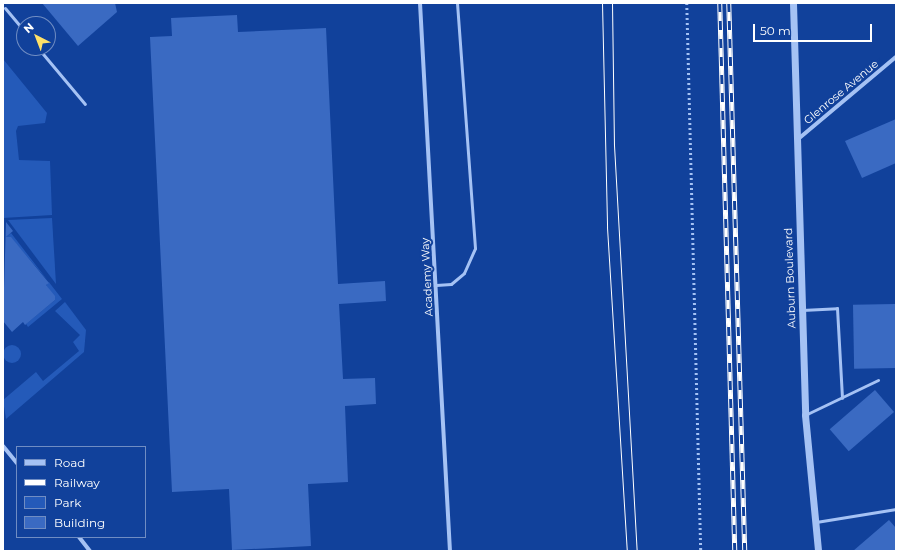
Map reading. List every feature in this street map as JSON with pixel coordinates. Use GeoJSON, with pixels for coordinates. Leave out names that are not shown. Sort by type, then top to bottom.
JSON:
{"type":"FeatureCollection","features":[{"type":"Feature","properties":{"kind":"street","name":"Academy Way"},"geometry":{"type":"LineString","coordinates":[[420,3],[450,551]]}},
{"type":"Feature","properties":{"kind":"street","name":"Auburn Boulevard"},"geometry":{"type":"LineString","coordinates":[[792,3],[806,415],[814,522],[818,551]]}},
{"type":"Feature","properties":{"kind":"street","name":"Glenrose Avenue"},"geometry":{"type":"LineString","coordinates":[[797,140],[896,57]]}},
{"type":"Feature","properties":{"kind":"street"},"geometry":{"type":"LineString","coordinates":[[3,446],[16,462]]}},
{"type":"Feature","properties":{"kind":"street"},"geometry":{"type":"LineString","coordinates":[[80,538],[90,551]]}},
{"type":"Feature","properties":{"kind":"lane"},"geometry":{"type":"LineString","coordinates":[[436,285],[451,284],[464,273],[475,248],[457,3]]}},
{"type":"Feature","properties":{"kind":"lane"},"geometry":{"type":"LineString","coordinates":[[5,8],[16,21]]}},
{"type":"Feature","properties":{"kind":"lane"},"geometry":{"type":"LineString","coordinates":[[45,56],[85,104]]}},
{"type":"Feature","properties":{"kind":"lane"},"geometry":{"type":"LineString","coordinates":[[802,310],[837,308],[842,398]]}},
{"type":"Feature","properties":{"kind":"lane"},"geometry":{"type":"LineString","coordinates":[[806,415],[878,380]]}},
{"type":"Feature","properties":{"kind":"lane"},"geometry":{"type":"LineString","coordinates":[[814,522],[896,509]]}},
{"type":"Feature","properties":{"kind":"path"},"geometry":{"type":"LineString","coordinates":[[687,3],[701,551]]}},
{"type":"Feature","properties":{"kind":"green space"},"geometry":{"type":"Polygon","coordinates":[[[3,59],[47,113],[45,123],[18,126],[16,131],[19,160],[50,161],[52,215],[3,218],[3,59]]]}},
{"type":"Feature","properties":{"kind":"green space"},"geometry":{"type":"Polygon","coordinates":[[[52,218],[56,284],[8,220],[52,218]]]}},
{"type":"Feature","properties":{"kind":"green space"},"geometry":{"type":"Polygon","coordinates":[[[11,233],[48,280],[11,238],[6,237],[11,233]]]}},
{"type":"Feature","properties":{"kind":"green space"},"geometry":{"type":"Polygon","coordinates":[[[49,282],[62,299],[28,327],[26,324],[55,300],[46,285],[49,282]]]}},
{"type":"Feature","properties":{"kind":"green space"},"geometry":{"type":"Polygon","coordinates":[[[65,302],[86,330],[84,352],[6,419],[3,400],[36,372],[43,381],[79,351],[73,342],[80,335],[55,311],[65,302]]]}},
{"type":"Feature","properties":{"kind":"green space"},"geometry":{"type":"Polygon","coordinates":[[[12,345],[18,348],[21,354],[18,360],[12,363],[6,360],[3,354],[6,348],[12,345]]]}},
{"type":"Feature","properties":{"kind":"building"},"geometry":{"type":"Polygon","coordinates":[[[42,3],[115,3],[117,12],[78,46],[56,20],[56,16],[53,16],[42,3]]]}},
{"type":"Feature","properties":{"kind":"building"},"geometry":{"type":"Polygon","coordinates":[[[237,15],[238,32],[326,28],[338,284],[385,281],[386,301],[339,304],[343,379],[375,378],[376,404],[345,406],[348,482],[308,484],[311,546],[232,550],[229,489],[172,492],[150,37],[172,36],[171,18],[237,15]]]}},
{"type":"Feature","properties":{"kind":"building"},"geometry":{"type":"Polygon","coordinates":[[[896,119],[896,163],[862,178],[845,141],[896,119]]]}},
{"type":"Feature","properties":{"kind":"building"},"geometry":{"type":"Polygon","coordinates":[[[6,222],[13,231],[6,237],[11,237],[49,283],[46,285],[55,296],[55,300],[25,325],[23,322],[12,332],[3,321],[6,222]]]}},
{"type":"Feature","properties":{"kind":"building"},"geometry":{"type":"Polygon","coordinates":[[[895,304],[896,368],[854,369],[853,305],[895,304]]]}},
{"type":"Feature","properties":{"kind":"building"},"geometry":{"type":"Polygon","coordinates":[[[875,390],[894,412],[849,451],[830,429],[875,390]]]}},
{"type":"Feature","properties":{"kind":"building"},"geometry":{"type":"Polygon","coordinates":[[[889,520],[896,528],[896,551],[853,551],[889,520]]]}},
{"type":"Feature","properties":{"kind":"tram line"},"geometry":{"type":"LineString","coordinates":[[602,3],[607,227],[627,551]]}},
{"type":"Feature","properties":{"kind":"tram line"},"geometry":{"type":"LineString","coordinates":[[612,3],[614,145],[637,551]]}},
{"type":"Feature","properties":{"kind":"railway"},"geometry":{"type":"LineString","coordinates":[[720,3],[735,551]]}},
{"type":"Feature","properties":{"kind":"railway"},"geometry":{"type":"LineString","coordinates":[[729,3],[745,551]]}}]}
